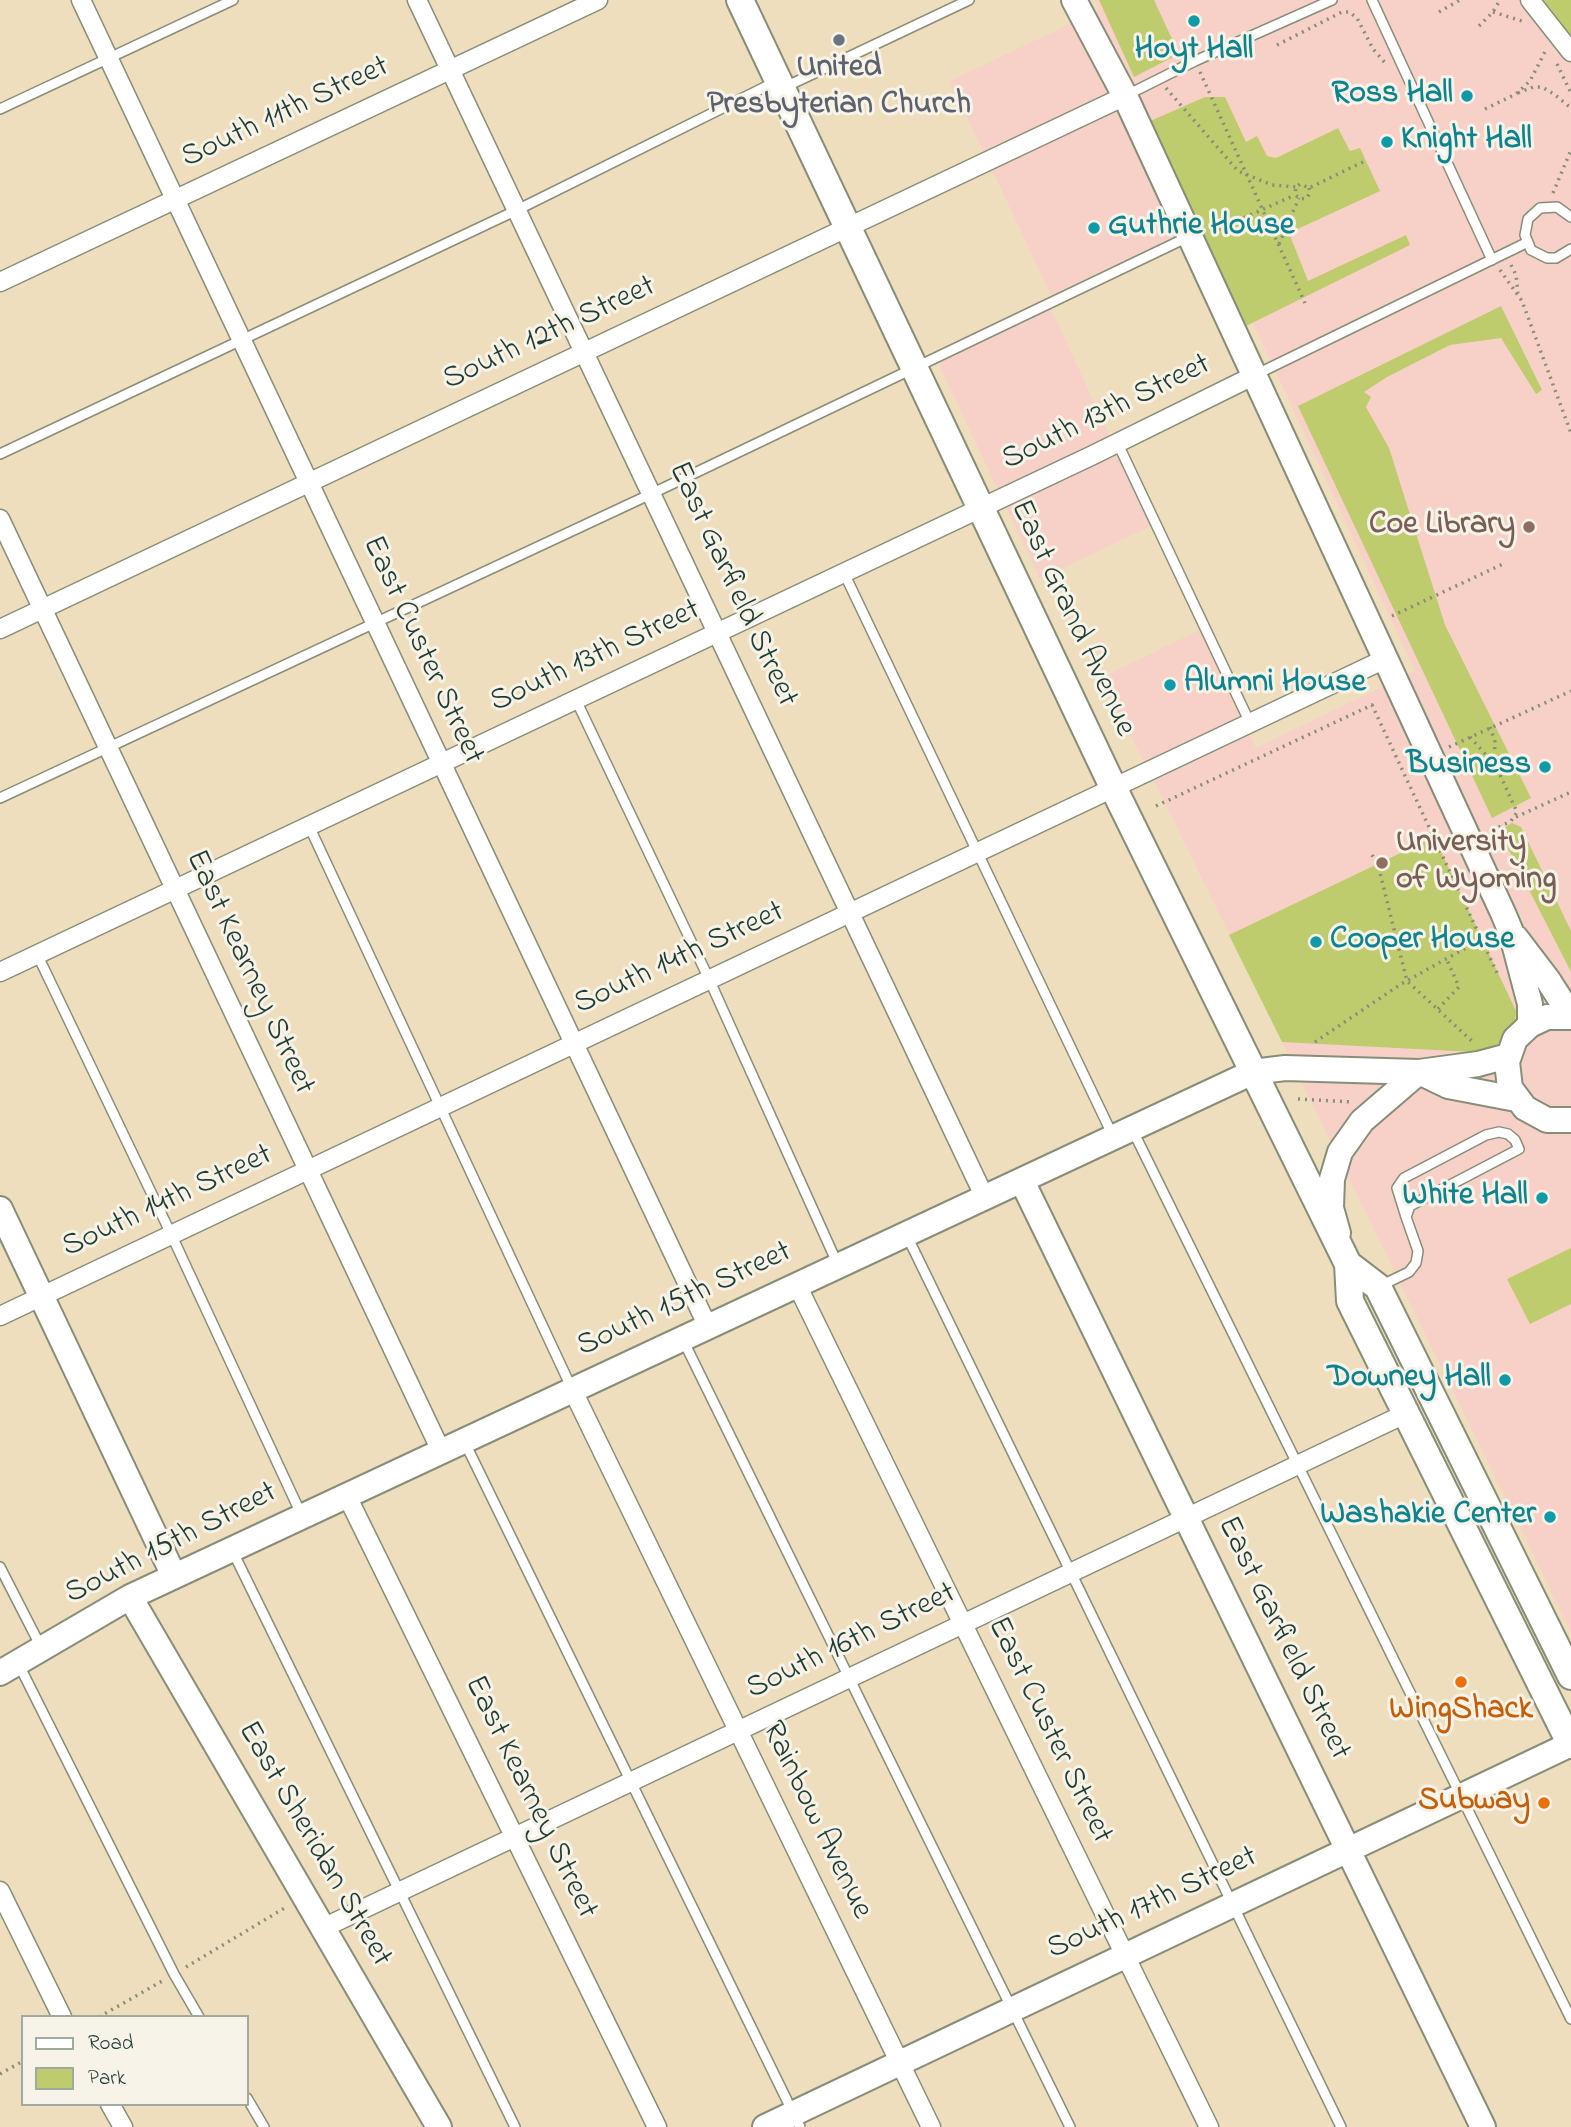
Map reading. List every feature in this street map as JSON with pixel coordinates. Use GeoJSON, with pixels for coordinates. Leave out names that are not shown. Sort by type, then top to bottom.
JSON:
{"type":"FeatureCollection","features":[{"type":"Feature","properties":{"kind":"main road","name":"East Grand Avenue"},"geometry":{"type":"LineString","coordinates":[[740,0],[1113,788],[1348,1264],[1350,1301],[1571,1745]]}},
{"type":"Feature","properties":{"kind":"main road","name":"East Grand Avenue"},"geometry":{"type":"LineString","coordinates":[[1348,1264],[1378,1287],[1571,1676]]}},
{"type":"Feature","properties":{"kind":"street","name":"East Custer Street"},"geometry":{"type":"LineString","coordinates":[[81,0],[708,1327]]}},
{"type":"Feature","properties":{"kind":"street","name":"East Garfield Street"},"geometry":{"type":"LineString","coordinates":[[417,0],[985,1198]]}},
{"type":"Feature","properties":{"kind":"street","name":"South 11th Street"},"geometry":{"type":"LineString","coordinates":[[0,282],[598,0]]}},
{"type":"Feature","properties":{"kind":"street"},"geometry":{"type":"LineString","coordinates":[[1074,0],[1125,96],[1507,923],[1530,1004],[1530,1025]]}},
{"type":"Feature","properties":{"kind":"street"},"geometry":{"type":"LineString","coordinates":[[1530,0],[1566,45]]}},
{"type":"Feature","properties":{"kind":"street","name":"South 12th Street"},"geometry":{"type":"LineString","coordinates":[[0,629],[1125,96]]}},
{"type":"Feature","properties":{"kind":"street","name":"South 13th Street"},"geometry":{"type":"LineString","coordinates":[[0,972],[1118,444],[1253,376]]}},
{"type":"Feature","properties":{"kind":"street","name":"East Kearney Street"},"geometry":{"type":"LineString","coordinates":[[0,519],[442,1452]]}},
{"type":"Feature","properties":{"kind":"street","name":"South 14th Street"},"geometry":{"type":"LineString","coordinates":[[0,1315],[1385,659]]}},
{"type":"Feature","properties":{"kind":"street"},"geometry":{"type":"LineString","coordinates":[[1507,923],[1571,1017]]}},
{"type":"Feature","properties":{"kind":"street"},"geometry":{"type":"LineString","coordinates":[[1516,1099],[1507,1075],[1508,1056],[1515,1039],[1530,1025],[1547,1017],[1571,1017]]}},
{"type":"Feature","properties":{"kind":"street","name":"South 15th Street"},"geometry":{"type":"LineString","coordinates":[[9,1668],[130,1597],[1253,1072],[1285,1068],[1419,1072],[1478,1064],[1508,1056]]}},
{"type":"Feature","properties":{"kind":"street"},"geometry":{"type":"LineString","coordinates":[[1348,1264],[1331,1209],[1334,1166],[1340,1152],[1363,1121],[1419,1072]]}},
{"type":"Feature","properties":{"kind":"street","name":"South 15th Street"},"geometry":{"type":"LineString","coordinates":[[1419,1072],[1448,1086],[1516,1099],[1535,1115],[1547,1120],[1571,1120]]}},
{"type":"Feature","properties":{"kind":"street","name":"East Garfield Street"},"geometry":{"type":"LineString","coordinates":[[1021,1181],[1483,2127]]}},
{"type":"Feature","properties":{"kind":"street"},"geometry":{"type":"LineString","coordinates":[[0,1209],[174,1576]]}},
{"type":"Feature","properties":{"kind":"street","name":"East Custer Street"},"geometry":{"type":"LineString","coordinates":[[797,1285],[1209,2127]]}},
{"type":"Feature","properties":{"kind":"street","name":"Rainbow Avenue"},"geometry":{"type":"LineString","coordinates":[[573,1391],[931,2127]]}},
{"type":"Feature","properties":{"kind":"street","name":"South 16th Street"},"geometry":{"type":"LineString","coordinates":[[323,1928],[1407,1413]]}},
{"type":"Feature","properties":{"kind":"street","name":"East Kearney Street"},"geometry":{"type":"LineString","coordinates":[[347,1496],[657,2127]]}},
{"type":"Feature","properties":{"kind":"street","name":"East Sheridan Street"},"geometry":{"type":"LineString","coordinates":[[130,1597],[439,2127]]}},
{"type":"Feature","properties":{"kind":"street","name":"South 17th Street"},"geometry":{"type":"LineString","coordinates":[[765,2127],[796,2120],[900,2063],[1571,1745]]}},
{"type":"Feature","properties":{"kind":"street"},"geometry":{"type":"LineString","coordinates":[[0,1891],[61,2015]]}},
{"type":"Feature","properties":{"kind":"street"},"geometry":{"type":"LineString","coordinates":[[111,2106],[123,2127]]}},
{"type":"Feature","properties":{"kind":"lane"},"geometry":{"type":"LineString","coordinates":[[0,109],[233,0]]}},
{"type":"Feature","properties":{"kind":"lane"},"geometry":{"type":"LineString","coordinates":[[0,454],[780,85],[969,0]]}},
{"type":"Feature","properties":{"kind":"lane"},"geometry":{"type":"LineString","coordinates":[[1125,96],[1161,76],[1332,0]]}},
{"type":"Feature","properties":{"kind":"lane"},"geometry":{"type":"LineString","coordinates":[[1372,0],[1492,261]]}},
{"type":"Feature","properties":{"kind":"lane"},"geometry":{"type":"LineString","coordinates":[[1571,217],[1557,207],[1545,207],[1533,213],[1525,226],[1526,243],[1531,250],[1547,258],[1564,255],[1571,248]]}},
{"type":"Feature","properties":{"kind":"lane"},"geometry":{"type":"LineString","coordinates":[[0,798],[1189,239]]}},
{"type":"Feature","properties":{"kind":"lane"},"geometry":{"type":"LineString","coordinates":[[1253,376],[1526,243]]}},
{"type":"Feature","properties":{"kind":"lane"},"geometry":{"type":"LineString","coordinates":[[1118,444],[1250,723]]}},
{"type":"Feature","properties":{"kind":"lane"},"geometry":{"type":"LineString","coordinates":[[844,573],[978,852],[1297,1464],[1571,2019]]}},
{"type":"Feature","properties":{"kind":"lane"},"geometry":{"type":"LineString","coordinates":[[576,700],[709,979],[838,1266]]}},
{"type":"Feature","properties":{"kind":"lane"},"geometry":{"type":"LineString","coordinates":[[309,826],[573,1391]]}},
{"type":"Feature","properties":{"kind":"lane"},"geometry":{"type":"LineString","coordinates":[[37,954],[302,1517]]}},
{"type":"Feature","properties":{"kind":"lane"},"geometry":{"type":"LineString","coordinates":[[1378,1287],[1409,1272],[1416,1263],[1418,1251],[1406,1217],[1397,1188],[1404,1178],[1486,1135],[1499,1132],[1508,1134],[1515,1140],[1519,1149],[1422,1198],[1410,1206],[1406,1217]]}},
{"type":"Feature","properties":{"kind":"lane"},"geometry":{"type":"LineString","coordinates":[[906,1234],[1340,2127]]}},
{"type":"Feature","properties":{"kind":"lane"},"geometry":{"type":"LineString","coordinates":[[682,1339],[1070,2127]]}},
{"type":"Feature","properties":{"kind":"lane"},"geometry":{"type":"LineString","coordinates":[[465,1442],[796,2120]]}},
{"type":"Feature","properties":{"kind":"lane"},"geometry":{"type":"LineString","coordinates":[[232,1549],[515,2127]]}},
{"type":"Feature","properties":{"kind":"lane"},"geometry":{"type":"LineString","coordinates":[[0,1567],[42,1649]]}},
{"type":"Feature","properties":{"kind":"lane"},"geometry":{"type":"LineString","coordinates":[[9,1668],[198,2015]]}},
{"type":"Feature","properties":{"kind":"lane"},"geometry":{"type":"LineString","coordinates":[[248,2100],[264,2127]]}},
{"type":"Feature","properties":{"kind":"path"},"geometry":{"type":"LineString","coordinates":[[1439,12],[1460,0]]}},
{"type":"Feature","properties":{"kind":"path"},"geometry":{"type":"LineString","coordinates":[[1479,26],[1500,0]]}},
{"type":"Feature","properties":{"kind":"path"},"geometry":{"type":"LineString","coordinates":[[1277,45],[1342,12],[1349,12],[1357,18],[1373,49],[1391,75]]}},
{"type":"Feature","properties":{"kind":"path"},"geometry":{"type":"LineString","coordinates":[[1493,12],[1526,22],[1545,19]]}},
{"type":"Feature","properties":{"kind":"path"},"geometry":{"type":"LineString","coordinates":[[1566,45],[1556,58],[1557,66],[1571,93]]}},
{"type":"Feature","properties":{"kind":"path"},"geometry":{"type":"LineString","coordinates":[[1516,94],[1530,81],[1545,50],[1566,45]]}},
{"type":"Feature","properties":{"kind":"path"},"geometry":{"type":"LineString","coordinates":[[1195,61],[1305,303]]}},
{"type":"Feature","properties":{"kind":"path"},"geometry":{"type":"LineString","coordinates":[[1161,76],[1168,91],[1238,171],[1272,184],[1296,187],[1303,184],[1309,188]]}},
{"type":"Feature","properties":{"kind":"path"},"geometry":{"type":"LineString","coordinates":[[1485,109],[1533,87],[1542,87],[1571,108]]}},
{"type":"Feature","properties":{"kind":"path"},"geometry":{"type":"LineString","coordinates":[[1545,207],[1571,150]]}},
{"type":"Feature","properties":{"kind":"path"},"geometry":{"type":"LineString","coordinates":[[1309,188],[1365,161]]}},
{"type":"Feature","properties":{"kind":"path"},"geometry":{"type":"LineString","coordinates":[[1279,244],[1297,196],[1296,187]]}},
{"type":"Feature","properties":{"kind":"path"},"geometry":{"type":"LineString","coordinates":[[1189,239],[1297,196],[1307,198],[1309,188]]}},
{"type":"Feature","properties":{"kind":"path"},"geometry":{"type":"LineString","coordinates":[[1492,261],[1522,301],[1571,433]]}},
{"type":"Feature","properties":{"kind":"path"},"geometry":{"type":"LineString","coordinates":[[1392,616],[1503,564]]}},
{"type":"Feature","properties":{"kind":"path"},"geometry":{"type":"LineString","coordinates":[[1430,757],[1571,691]]}},
{"type":"Feature","properties":{"kind":"path"},"geometry":{"type":"LineString","coordinates":[[1156,806],[1372,705],[1498,975]]}},
{"type":"Feature","properties":{"kind":"path"},"geometry":{"type":"LineString","coordinates":[[1490,727],[1495,742],[1494,764]]}},
{"type":"Feature","properties":{"kind":"path"},"geometry":{"type":"LineString","coordinates":[[1470,737],[1494,764],[1511,794],[1516,817]]}},
{"type":"Feature","properties":{"kind":"path"},"geometry":{"type":"LineString","coordinates":[[1495,829],[1571,792]]}},
{"type":"Feature","properties":{"kind":"path"},"geometry":{"type":"LineString","coordinates":[[1372,855],[1378,864],[1407,981],[1478,1046]]}},
{"type":"Feature","properties":{"kind":"path"},"geometry":{"type":"LineString","coordinates":[[1315,1042],[1407,981],[1507,923]]}},
{"type":"Feature","properties":{"kind":"path"},"geometry":{"type":"LineString","coordinates":[[1437,1010],[1459,987],[1447,960]]}},
{"type":"Feature","properties":{"kind":"path"},"geometry":{"type":"LineString","coordinates":[[1298,1099],[1357,1104]]}},
{"type":"Feature","properties":{"kind":"path"},"geometry":{"type":"LineString","coordinates":[[102,2015],[304,1896]]}},
{"type":"Feature","properties":{"kind":"path"},"geometry":{"type":"LineString","coordinates":[[0,2074],[21,2062]]}},
{"type":"Feature","properties":{"kind":"shaded area","name":"University of Wyoming"},"geometry":{"type":"Polygon","coordinates":[[[1095,0],[1571,0],[1571,1632],[1101,678],[1200,630],[1256,748],[1415,671],[1206,222],[1051,295],[950,81],[1099,10],[1095,0]]]}},
{"type":"Feature","properties":{"kind":"shaded area"},"geometry":{"type":"Polygon","coordinates":[[[1046,298],[1151,526],[1040,579],[933,352],[1046,298]]]}},
{"type":"Feature","properties":{"kind":"green space"},"geometry":{"type":"Polygon","coordinates":[[[1099,0],[1154,0],[1179,54],[1134,77],[1099,0]]]}},
{"type":"Feature","properties":{"kind":"green space"},"geometry":{"type":"Polygon","coordinates":[[[1542,0],[1571,0],[1571,37],[1542,0]]]}},
{"type":"Feature","properties":{"kind":"green space"},"geometry":{"type":"Polygon","coordinates":[[[1205,97],[1225,97],[1246,142],[1257,136],[1267,156],[1276,158],[1338,128],[1350,151],[1360,148],[1380,191],[1289,233],[1308,281],[1406,235],[1410,245],[1242,328],[1148,122],[1205,97]]]}},
{"type":"Feature","properties":{"kind":"green space"},"geometry":{"type":"Polygon","coordinates":[[[1501,306],[1542,390],[1536,394],[1501,338],[1450,345],[1387,377],[1364,392],[1371,397],[1366,407],[1389,448],[1445,625],[1531,798],[1492,818],[1298,406],[1501,306]]]}},
{"type":"Feature","properties":{"kind":"green space"},"geometry":{"type":"Polygon","coordinates":[[[1512,823],[1521,827],[1571,931],[1571,972],[1499,831],[1512,823]]]}},
{"type":"Feature","properties":{"kind":"green space"},"geometry":{"type":"Polygon","coordinates":[[[1434,837],[1516,1011],[1515,1026],[1505,1040],[1490,1048],[1473,1052],[1282,1042],[1229,935],[1434,837]]]}},
{"type":"Feature","properties":{"kind":"green space"},"geometry":{"type":"Polygon","coordinates":[[[1571,1248],[1571,1304],[1530,1324],[1507,1279],[1571,1248]]]}},
{"type":"Feature","properties":{"kind":"place","name":"Hoyt Hall"},"geometry":{"type":"Point","coordinates":[1194,21]}},
{"type":"Feature","properties":{"kind":"place","name":"United Presbyterian Church"},"geometry":{"type":"Point","coordinates":[839,40]}},
{"type":"Feature","properties":{"kind":"place","name":"Ross Hall"},"geometry":{"type":"Point","coordinates":[1467,96]}},
{"type":"Feature","properties":{"kind":"place","name":"Knight Hall"},"geometry":{"type":"Point","coordinates":[1387,142]}},
{"type":"Feature","properties":{"kind":"place","name":"Guthrie House"},"geometry":{"type":"Point","coordinates":[1094,228]}},
{"type":"Feature","properties":{"kind":"place","name":"Coe Library"},"geometry":{"type":"Point","coordinates":[1529,527]}},
{"type":"Feature","properties":{"kind":"place","name":"Alumni House"},"geometry":{"type":"Point","coordinates":[1170,685]}},
{"type":"Feature","properties":{"kind":"place","name":"Business"},"geometry":{"type":"Point","coordinates":[1545,767]}},
{"type":"Feature","properties":{"kind":"place","name":"University of Wyoming"},"geometry":{"type":"Point","coordinates":[1382,863]}},
{"type":"Feature","properties":{"kind":"place","name":"Cooper House"},"geometry":{"type":"Point","coordinates":[1316,942]}},
{"type":"Feature","properties":{"kind":"place","name":"White Hall"},"geometry":{"type":"Point","coordinates":[1542,1198]}},
{"type":"Feature","properties":{"kind":"place","name":"Downey Hall"},"geometry":{"type":"Point","coordinates":[1505,1380]}},
{"type":"Feature","properties":{"kind":"place","name":"Washakie Center"},"geometry":{"type":"Point","coordinates":[1550,1517]}},
{"type":"Feature","properties":{"kind":"place","name":"WingShack"},"geometry":{"type":"Point","coordinates":[1461,1682]}},
{"type":"Feature","properties":{"kind":"place","name":"Subway"},"geometry":{"type":"Point","coordinates":[1544,1803]}}]}
